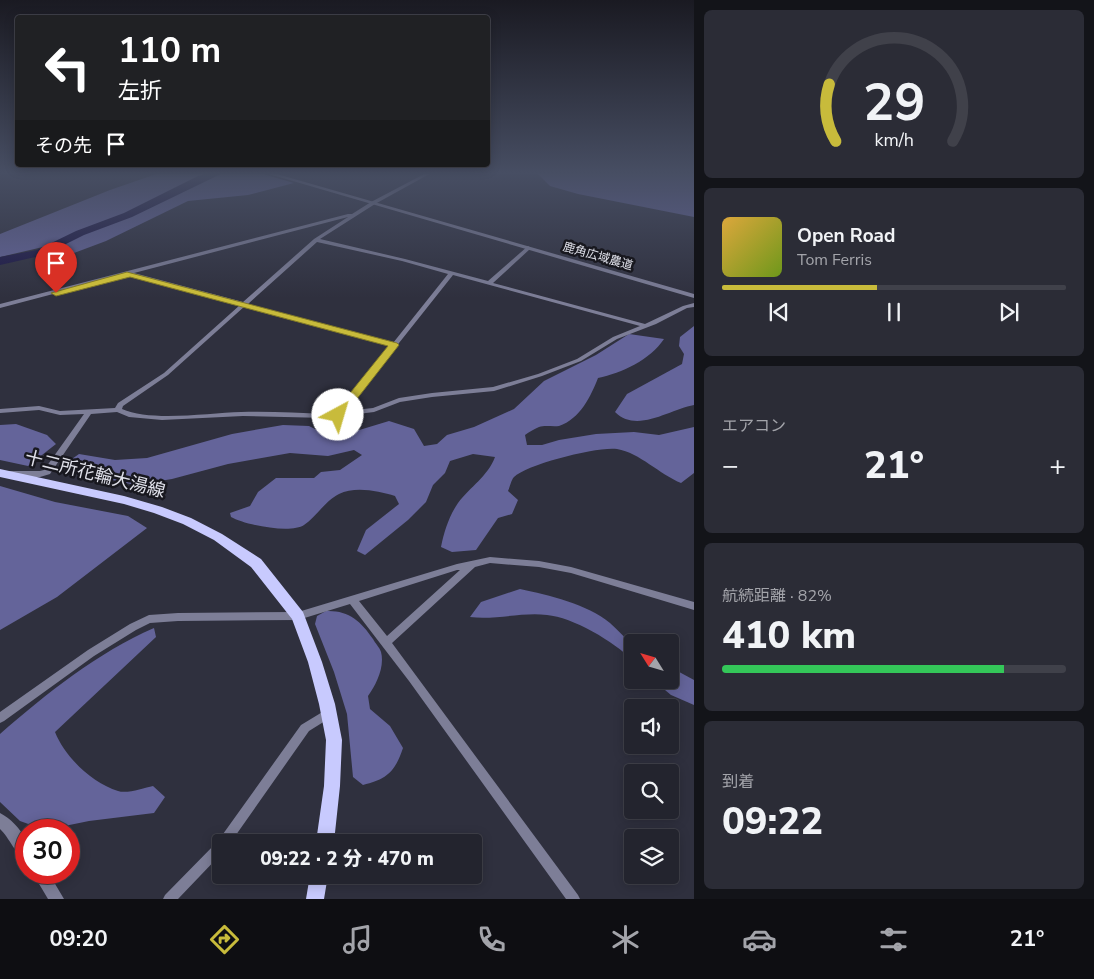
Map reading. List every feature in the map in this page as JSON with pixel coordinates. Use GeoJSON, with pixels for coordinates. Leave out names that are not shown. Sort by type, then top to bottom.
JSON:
{"type":"FeatureCollection","features":[{"type":"Feature","properties":{"kind":"main road","name":"十二所花輪大湯線"},"geometry":{"type":"LineString","coordinates":[[1,473],[124,500],[187,521],[241,552],[256,563],[298,616],[316,662],[334,740],[332,786],[326,834]]}},
{"type":"Feature","properties":{"kind":"main road"},"geometry":{"type":"LineString","coordinates":[[315,899],[318,884]]}},
{"type":"Feature","properties":{"kind":"street"},"geometry":{"type":"LineString","coordinates":[[0,306],[130,274],[356,214]]}},
{"type":"Feature","properties":{"kind":"street"},"geometry":{"type":"LineString","coordinates":[[118,410],[120,405],[166,374],[316,240],[358,214]]}},
{"type":"Feature","properties":{"kind":"street","name":"鹿角広域農道"},"geometry":{"type":"LineString","coordinates":[[411,214],[694,296]]}},
{"type":"Feature","properties":{"kind":"street"},"geometry":{"type":"LineString","coordinates":[[316,240],[403,260],[450,275],[645,326]]}},
{"type":"Feature","properties":{"kind":"street"},"geometry":{"type":"LineString","coordinates":[[488,284],[528,248]]}},
{"type":"Feature","properties":{"kind":"street"},"geometry":{"type":"LineString","coordinates":[[130,274],[394,345]]}},
{"type":"Feature","properties":{"kind":"street"},"geometry":{"type":"LineString","coordinates":[[338,415],[450,275]]}},
{"type":"Feature","properties":{"kind":"street"},"geometry":{"type":"LineString","coordinates":[[0,411],[39,408],[60,413],[118,410],[129,415],[162,418],[243,414],[338,415],[374,410],[399,400],[494,390],[579,360],[614,338],[694,304]]}},
{"type":"Feature","properties":{"kind":"street"},"geometry":{"type":"LineString","coordinates":[[1,473],[40,474],[46,472],[89,412]]}},
{"type":"Feature","properties":{"kind":"street"},"geometry":{"type":"LineString","coordinates":[[0,718],[91,653],[149,619],[298,616],[473,563],[490,560],[538,564],[610,580],[694,606]]}},
{"type":"Feature","properties":{"kind":"street"},"geometry":{"type":"LineString","coordinates":[[386,643],[473,563]]}},
{"type":"Feature","properties":{"kind":"street"},"geometry":{"type":"LineString","coordinates":[[353,600],[574,899]]}},
{"type":"Feature","properties":{"kind":"street"},"geometry":{"type":"LineString","coordinates":[[230,834],[304,728],[329,713]]}},
{"type":"Feature","properties":{"kind":"street"},"geometry":{"type":"LineString","coordinates":[[0,820],[15,836]]}},
{"type":"Feature","properties":{"kind":"street"},"geometry":{"type":"LineString","coordinates":[[169,899],[212,855]]}},
{"type":"Feature","properties":{"kind":"street"},"geometry":{"type":"LineString","coordinates":[[47,884],[56,899]]}},
{"type":"Feature","properties":{"kind":"shaded area"},"geometry":{"type":"Polygon","coordinates":[[[50,214],[161,214],[106,241],[74,253],[60,253],[43,247],[0,257],[0,234],[50,214]]]}},
{"type":"Feature","properties":{"kind":"shaded area"},"geometry":{"type":"Polygon","coordinates":[[[679,214],[694,214],[694,217],[679,214]]]}},
{"type":"Feature","properties":{"kind":"shaded area"},"geometry":{"type":"Polygon","coordinates":[[[694,326],[694,405],[643,421],[633,421],[615,412],[627,394],[682,364],[684,354],[679,346],[680,337],[694,326]]]}},
{"type":"Feature","properties":{"kind":"shaded area"},"geometry":{"type":"Polygon","coordinates":[[[629,334],[664,339],[651,353],[635,364],[616,373],[598,378],[584,406],[573,418],[559,426],[541,426],[525,435],[527,445],[542,445],[559,440],[596,434],[634,432],[659,435],[694,427],[694,473],[681,483],[642,459],[617,449],[580,453],[533,467],[513,478],[508,491],[518,500],[512,514],[498,518],[476,550],[452,552],[441,547],[447,524],[458,503],[488,470],[495,457],[473,454],[450,461],[445,473],[433,485],[426,502],[408,520],[365,555],[357,551],[366,530],[399,504],[395,496],[367,490],[345,492],[329,501],[304,525],[289,529],[246,523],[231,517],[230,513],[250,506],[258,492],[276,478],[314,478],[321,472],[340,470],[362,455],[354,450],[328,456],[290,453],[228,464],[172,479],[135,485],[59,468],[79,454],[115,460],[147,458],[232,434],[283,425],[309,426],[319,431],[356,431],[389,421],[414,429],[424,446],[437,444],[447,435],[474,427],[514,409],[544,381],[596,355],[629,334]]]}},
{"type":"Feature","properties":{"kind":"shaded area"},"geometry":{"type":"Polygon","coordinates":[[[16,424],[47,435],[56,444],[28,466],[0,460],[0,425],[16,424]]]}},
{"type":"Feature","properties":{"kind":"shaded area"},"geometry":{"type":"Polygon","coordinates":[[[0,486],[55,502],[128,516],[147,528],[57,597],[0,630],[0,486]]]}},
{"type":"Feature","properties":{"kind":"shaded area"},"geometry":{"type":"Polygon","coordinates":[[[520,589],[579,605],[601,616],[624,637],[624,653],[604,638],[580,625],[557,617],[528,614],[489,618],[470,617],[481,602],[520,589]]]}},
{"type":"Feature","properties":{"kind":"shaded area"},"geometry":{"type":"Polygon","coordinates":[[[326,611],[341,612],[359,622],[380,649],[382,658],[381,670],[368,696],[370,709],[390,726],[403,748],[397,763],[389,773],[378,780],[363,785],[353,777],[347,714],[334,672],[315,624],[317,616],[326,611]]]}},
{"type":"Feature","properties":{"kind":"shaded area"},"geometry":{"type":"Polygon","coordinates":[[[154,628],[156,637],[55,732],[72,760],[99,782],[122,792],[153,786],[165,797],[154,813],[80,823],[80,819],[18,819],[0,802],[0,734],[73,675],[112,649],[154,628]]]}},
{"type":"Feature","properties":{"kind":"shaded area"},"geometry":{"type":"Polygon","coordinates":[[[679,672],[694,680],[694,705],[671,695],[664,689],[679,689],[679,672]]]}},
{"type":"Feature","properties":{"kind":"waterway"},"geometry":{"type":"LineString","coordinates":[[0,261],[40,253],[80,233],[130,214]]}},
{"type":"Feature","properties":{"kind":"route"},"geometry":{"type":"LineString","coordinates":[[56,293],[130,274],[394,345],[338,415]]}}]}
